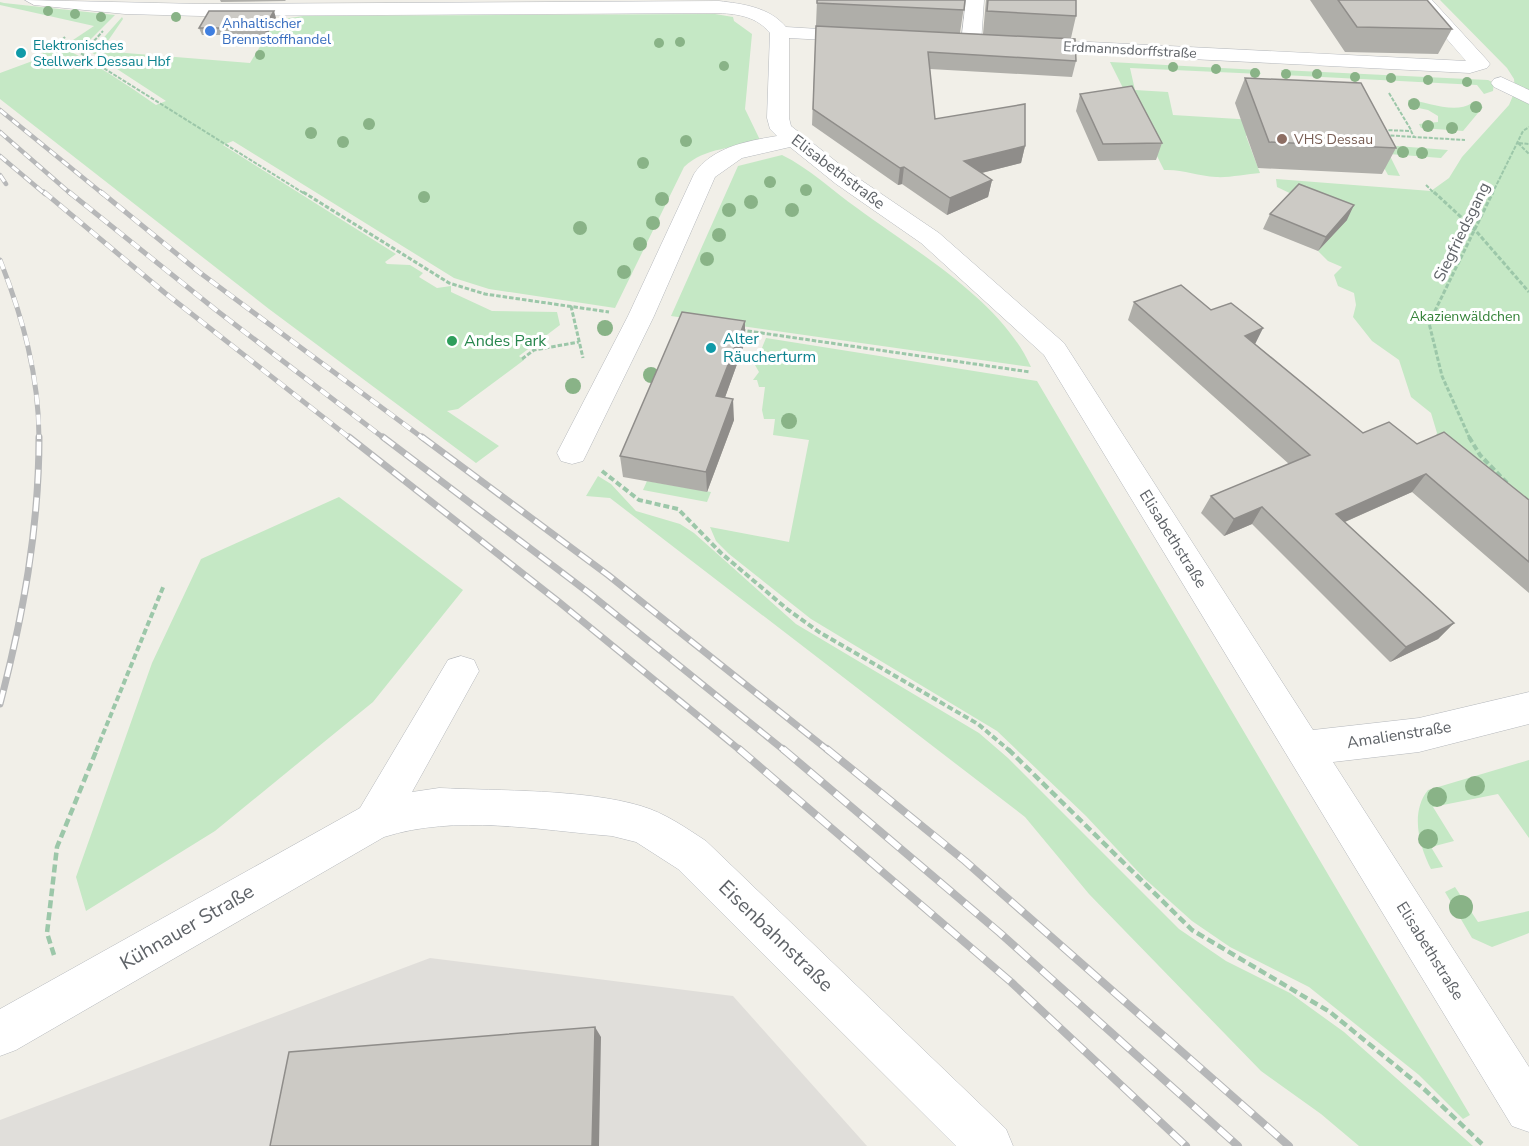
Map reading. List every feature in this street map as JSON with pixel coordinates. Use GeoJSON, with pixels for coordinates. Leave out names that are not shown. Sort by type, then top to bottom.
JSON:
{"type":"FeatureCollection","features":[{"type":"Feature","properties":{"kind":"street"},"geometry":{"type":"LineString","coordinates":[[34,0],[143,4],[764,7],[780,32],[877,37]]}},
{"type":"Feature","properties":{"kind":"street"},"geometry":{"type":"LineString","coordinates":[[971,43],[975,0]]}},
{"type":"Feature","properties":{"kind":"street","name":"Erdmannsdorffstraße"},"geometry":{"type":"LineString","coordinates":[[947,41],[1470,67],[1480,64],[1422,0]]}},
{"type":"Feature","properties":{"kind":"street","name":"Elisabethstraße"},"geometry":{"type":"LineString","coordinates":[[780,32],[778,118],[782,129],[793,140],[930,238],[1054,349],[1529,1109]]}},
{"type":"Feature","properties":{"kind":"street"},"geometry":{"type":"LineString","coordinates":[[1501,82],[1529,98]]}},
{"type":"Feature","properties":{"kind":"street"},"geometry":{"type":"LineString","coordinates":[[572,453],[641,316],[705,174],[714,163],[740,151],[793,140]]}},
{"type":"Feature","properties":{"kind":"street"},"geometry":{"type":"LineString","coordinates":[[374,821],[461,671]]}},
{"type":"Feature","properties":{"kind":"street","name":"Amalienstraße"},"geometry":{"type":"LineString","coordinates":[[1303,748],[1419,735],[1529,708]]}},
{"type":"Feature","properties":{"kind":"street","name":"Kühnauer Straße"},"geometry":{"type":"LineString","coordinates":[[0,1034],[374,821],[406,811],[439,806],[520,810]]}},
{"type":"Feature","properties":{"kind":"street","name":"Eisenbahnstraße"},"geometry":{"type":"LineString","coordinates":[[520,810],[612,817],[643,825],[692,855],[909,1064],[989,1146]]}},
{"type":"Feature","properties":{"kind":"path"},"geometry":{"type":"LineString","coordinates":[[65,37],[62,40],[89,59],[449,283],[485,294],[641,316]]}},
{"type":"Feature","properties":{"kind":"path"},"geometry":{"type":"LineString","coordinates":[[1389,93],[1414,137]]}},
{"type":"Feature","properties":{"kind":"path","name":"Siegfriedsgang"},"geometry":{"type":"LineString","coordinates":[[1514,489],[1480,455],[1462,426],[1442,376],[1430,323],[1523,131],[1529,127]]}},
{"type":"Feature","properties":{"kind":"path"},"geometry":{"type":"LineString","coordinates":[[1377,129],[1411,131]]}},
{"type":"Feature","properties":{"kind":"path"},"geometry":{"type":"LineString","coordinates":[[1379,135],[1465,140]]}},
{"type":"Feature","properties":{"kind":"path"},"geometry":{"type":"LineString","coordinates":[[1518,143],[1529,144]]}},
{"type":"Feature","properties":{"kind":"path"},"geometry":{"type":"LineString","coordinates":[[1518,143],[1528,152]]}},
{"type":"Feature","properties":{"kind":"path"},"geometry":{"type":"LineString","coordinates":[[1426,185],[1476,231],[1529,292]]}},
{"type":"Feature","properties":{"kind":"path"},"geometry":{"type":"LineString","coordinates":[[732,329],[1073,378]]}},
{"type":"Feature","properties":{"kind":"path"},"geometry":{"type":"LineString","coordinates":[[522,359],[534,350],[579,342]]}},
{"type":"Feature","properties":{"kind":"path"},"geometry":{"type":"LineString","coordinates":[[572,453],[615,478],[639,500],[678,509],[721,553],[787,609],[819,632],[978,724],[1003,744],[1192,930],[1217,948],[1294,988],[1330,1012],[1424,1089],[1484,1146]]}},
{"type":"Feature","properties":{"kind":"path"},"geometry":{"type":"LineString","coordinates":[[66,996],[47,933],[57,847],[164,585]]}},
{"type":"Feature","properties":{"kind":"shaded area"},"geometry":{"type":"Polygon","coordinates":[[[430,958],[733,996],[867,1146],[0,1146],[0,1120],[430,958]]]}},
{"type":"Feature","properties":{"kind":"green space","name":"Akazienwäldchen"},"geometry":{"type":"Polygon","coordinates":[[[1440,0],[1529,0],[1529,530],[1431,450],[1437,433],[1431,413],[1411,397],[1399,360],[1372,341],[1353,317],[1356,305],[1354,293],[1338,286],[1334,275],[1342,267],[1328,261],[1318,251],[1346,220],[1277,187],[1276,179],[1431,191],[1449,178],[1462,157],[1509,105],[1515,91],[1514,79],[1507,68],[1440,0]]]}},
{"type":"Feature","properties":{"kind":"green space"},"geometry":{"type":"Polygon","coordinates":[[[0,2],[115,15],[82,48],[70,42],[94,26],[0,5],[0,2]]]}},
{"type":"Feature","properties":{"kind":"green space"},"geometry":{"type":"Polygon","coordinates":[[[715,14],[733,17],[734,21],[752,34],[745,109],[760,140],[710,152],[692,160],[684,167],[615,308],[489,289],[454,278],[233,141],[223,145],[396,254],[385,262],[387,264],[410,265],[423,273],[419,277],[437,288],[451,286],[451,292],[492,311],[557,312],[560,325],[519,356],[524,360],[458,409],[447,411],[499,446],[476,463],[269,309],[0,99],[0,73],[46,56],[37,49],[50,46],[59,47],[81,57],[156,105],[166,101],[91,52],[122,17],[123,19],[101,51],[250,63],[276,20],[303,16],[715,14]]]}},
{"type":"Feature","properties":{"kind":"green space"},"geometry":{"type":"Polygon","coordinates":[[[1110,62],[1259,70],[1261,74],[1130,68],[1135,90],[1168,92],[1173,115],[1271,121],[1246,136],[1260,173],[1221,177],[1164,170],[1110,62]]]}},
{"type":"Feature","properties":{"kind":"green space"},"geometry":{"type":"Polygon","coordinates":[[[1281,70],[1488,80],[1494,83],[1493,91],[1484,94],[1477,85],[1283,75],[1281,70]]]}},
{"type":"Feature","properties":{"kind":"green space"},"geometry":{"type":"Polygon","coordinates":[[[1408,100],[1449,108],[1472,103],[1483,107],[1463,131],[1421,128],[1419,124],[1438,122],[1438,116],[1428,110],[1409,106],[1408,100]]]}},
{"type":"Feature","properties":{"kind":"green space"},"geometry":{"type":"Polygon","coordinates":[[[1371,144],[1448,150],[1441,158],[1389,154],[1400,176],[1388,175],[1371,144]]]}},
{"type":"Feature","properties":{"kind":"green space"},"geometry":{"type":"Polygon","coordinates":[[[782,155],[811,173],[954,278],[999,320],[1017,343],[1031,367],[671,316],[738,166],[782,155]]]}},
{"type":"Feature","properties":{"kind":"green space"},"geometry":{"type":"Polygon","coordinates":[[[766,338],[1037,381],[1470,1115],[1463,1119],[1419,1075],[1309,987],[1230,947],[1192,921],[1144,878],[1086,816],[997,731],[811,619],[716,541],[710,527],[789,542],[809,440],[773,435],[775,419],[764,419],[762,410],[765,387],[759,387],[757,380],[753,380],[759,372],[755,365],[766,338]]]}},
{"type":"Feature","properties":{"kind":"green space"},"geometry":{"type":"Polygon","coordinates":[[[598,476],[611,484],[636,511],[680,524],[694,533],[796,624],[979,733],[1008,758],[1179,929],[1226,961],[1290,993],[1344,1032],[1473,1146],[1359,1146],[1321,1114],[1261,1071],[1089,894],[1025,817],[610,498],[586,496],[598,476]]]}},
{"type":"Feature","properties":{"kind":"green space"},"geometry":{"type":"Polygon","coordinates":[[[647,481],[711,492],[707,502],[643,490],[647,481]]]}},
{"type":"Feature","properties":{"kind":"green space"},"geometry":{"type":"Polygon","coordinates":[[[339,497],[463,590],[373,702],[215,831],[86,911],[76,877],[152,663],[201,559],[339,497]]]}},
{"type":"Feature","properties":{"kind":"green space"},"geometry":{"type":"Polygon","coordinates":[[[1529,760],[1529,838],[1498,794],[1433,807],[1454,841],[1431,847],[1443,867],[1431,869],[1418,829],[1419,808],[1428,790],[1529,760]]]}},
{"type":"Feature","properties":{"kind":"green space"},"geometry":{"type":"Polygon","coordinates":[[[1455,887],[1478,922],[1529,911],[1529,933],[1492,947],[1472,938],[1445,892],[1455,887]]]}},
{"type":"Feature","properties":{"kind":"building"},"geometry":{"type":"Polygon","coordinates":[[[817,0],[965,0],[964,10],[817,3],[817,0]]]}},
{"type":"Feature","properties":{"kind":"building"},"geometry":{"type":"Polygon","coordinates":[[[988,0],[1076,0],[1076,16],[987,11],[988,0]]]}},
{"type":"Feature","properties":{"kind":"building"},"geometry":{"type":"Polygon","coordinates":[[[1338,0],[1427,0],[1452,29],[1357,27],[1338,0]]]}},
{"type":"Feature","properties":{"kind":"building"},"geometry":{"type":"Polygon","coordinates":[[[209,11],[274,11],[264,28],[199,28],[209,11]]]}},
{"type":"Feature","properties":{"kind":"building"},"geometry":{"type":"Polygon","coordinates":[[[816,26],[1075,39],[1076,61],[928,52],[935,119],[1025,104],[1025,146],[964,161],[992,180],[950,198],[904,167],[900,168],[813,109],[816,26]]]}},
{"type":"Feature","properties":{"kind":"building"},"geometry":{"type":"Polygon","coordinates":[[[1245,78],[1361,83],[1396,148],[1269,142],[1245,78]]]}},
{"type":"Feature","properties":{"kind":"building"},"geometry":{"type":"Polygon","coordinates":[[[1132,86],[1162,143],[1103,144],[1080,94],[1132,86]]]}},
{"type":"Feature","properties":{"kind":"building"},"geometry":{"type":"Polygon","coordinates":[[[1299,184],[1354,205],[1326,237],[1270,214],[1299,184]]]}},
{"type":"Feature","properties":{"kind":"building"},"geometry":{"type":"Polygon","coordinates":[[[1181,285],[1211,310],[1231,303],[1263,328],[1245,336],[1363,433],[1389,422],[1417,444],[1444,432],[1529,500],[1529,562],[1426,474],[1336,514],[1454,623],[1406,647],[1262,507],[1234,519],[1211,496],[1310,455],[1134,302],[1181,285]]]}},
{"type":"Feature","properties":{"kind":"building"},"geometry":{"type":"Polygon","coordinates":[[[682,312],[745,321],[716,396],[733,399],[706,472],[620,456],[682,312]]]}},
{"type":"Feature","properties":{"kind":"building"},"geometry":{"type":"Polygon","coordinates":[[[595,1027],[592,1146],[270,1146],[289,1052],[595,1027]]]}},
{"type":"Feature","properties":{"kind":"railway"},"geometry":{"type":"LineString","coordinates":[[0,110],[103,194]]}},
{"type":"Feature","properties":{"kind":"railway"},"geometry":{"type":"LineString","coordinates":[[0,132],[71,194]]}},
{"type":"Feature","properties":{"kind":"railway"},"geometry":{"type":"LineString","coordinates":[[0,156],[45,194]]}},
{"type":"Feature","properties":{"kind":"railway"},"geometry":{"type":"LineString","coordinates":[[0,175],[6,184]]}},
{"type":"Feature","properties":{"kind":"railway"},"geometry":{"type":"LineString","coordinates":[[44,192],[165,293],[351,439]]}},
{"type":"Feature","properties":{"kind":"railway"},"geometry":{"type":"LineString","coordinates":[[69,192],[216,310],[385,439]]}},
{"type":"Feature","properties":{"kind":"railway"},"geometry":{"type":"LineString","coordinates":[[101,192],[199,272],[424,439]]}},
{"type":"Feature","properties":{"kind":"railway"},"geometry":{"type":"LineString","coordinates":[[0,260],[16,304],[33,370],[39,438]]}},
{"type":"Feature","properties":{"kind":"railway"},"geometry":{"type":"LineString","coordinates":[[349,437],[559,602],[741,751]]}},
{"type":"Feature","properties":{"kind":"railway"},"geometry":{"type":"LineString","coordinates":[[383,437],[589,593],[785,751]]}},
{"type":"Feature","properties":{"kind":"railway"},"geometry":{"type":"LineString","coordinates":[[422,437],[608,575],[829,751]]}},
{"type":"Feature","properties":{"kind":"railway"},"geometry":{"type":"LineString","coordinates":[[0,704],[16,638],[33,539],[39,438]]}},
{"type":"Feature","properties":{"kind":"railway"},"geometry":{"type":"LineString","coordinates":[[739,749],[1011,982],[1186,1146]]}},
{"type":"Feature","properties":{"kind":"railway"},"geometry":{"type":"LineString","coordinates":[[783,749],[1000,933],[1238,1146]]}},
{"type":"Feature","properties":{"kind":"railway"},"geometry":{"type":"LineString","coordinates":[[827,749],[965,861],[1289,1146]]}},
{"type":"Feature","properties":{"kind":"place","name":"Anhaltischer Brennstoffhandel"},"geometry":{"type":"Point","coordinates":[210,31]}},
{"type":"Feature","properties":{"kind":"place","name":"Elektronisches Stellwerk Dessau Hbf"},"geometry":{"type":"Point","coordinates":[21,53]}},
{"type":"Feature","properties":{"kind":"place","name":"VHS Dessau"},"geometry":{"type":"Point","coordinates":[1282,139]}},
{"type":"Feature","properties":{"kind":"place","name":"Andes Park"},"geometry":{"type":"Point","coordinates":[452,341]}},
{"type":"Feature","properties":{"kind":"place","name":"Alter Räucherturm"},"geometry":{"type":"Point","coordinates":[711,348]}}]}
